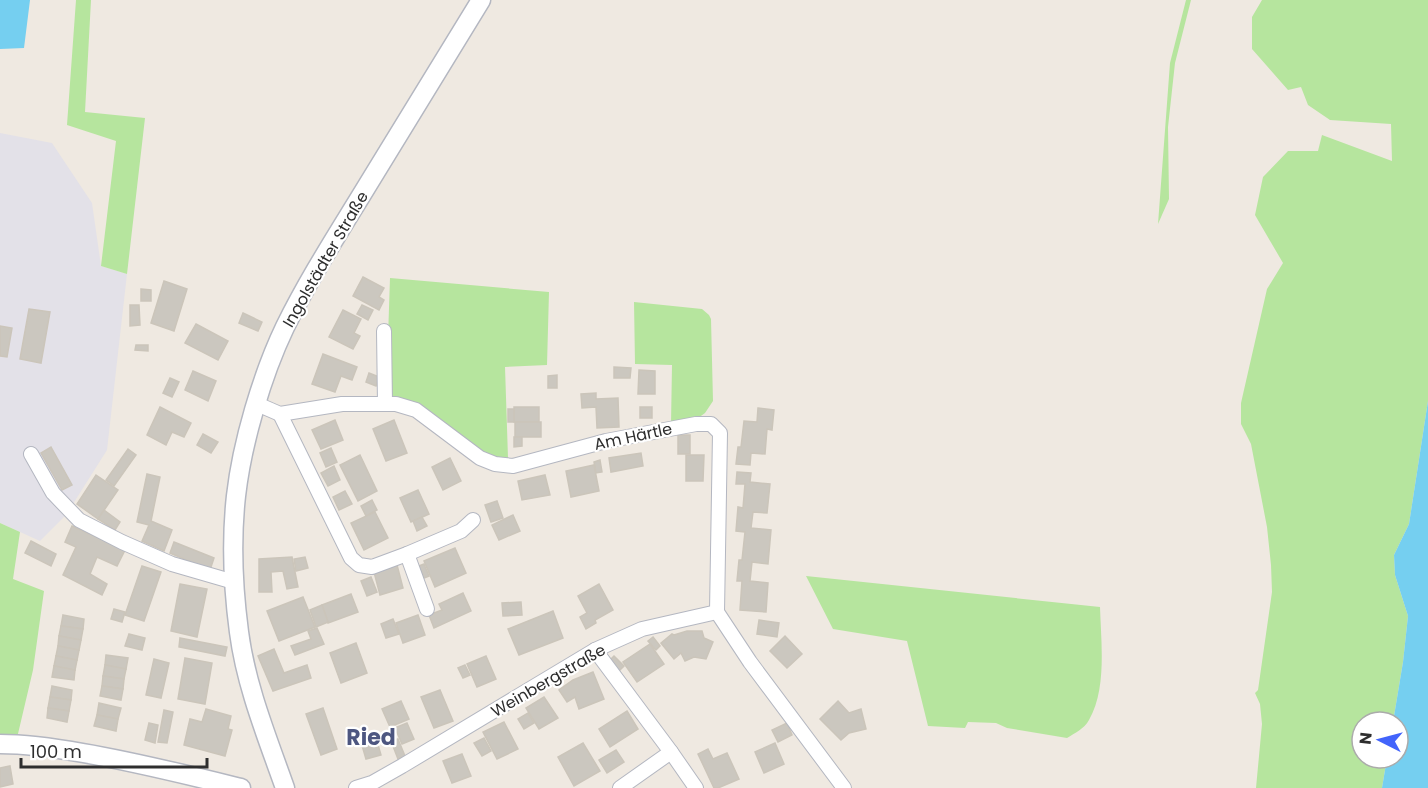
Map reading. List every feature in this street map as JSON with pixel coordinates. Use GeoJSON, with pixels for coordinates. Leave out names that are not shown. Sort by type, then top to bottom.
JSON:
{"type":"FeatureCollection","features":[{"type":"Feature","properties":{"kind":"main road","name":"Ingolstädter Straße"},"geometry":{"type":"LineString","coordinates":[[285,788],[249,684],[239,633],[233,542],[236,495],[246,441],[266,374],[284,328],[307,285],[481,0]]}},
{"type":"Feature","properties":{"kind":"main road"},"geometry":{"type":"LineString","coordinates":[[0,744],[16,744],[116,759],[191,782],[241,788]]}},
{"type":"Feature","properties":{"kind":"street"},"geometry":{"type":"LineString","coordinates":[[384,331],[385,404]]}},
{"type":"Feature","properties":{"kind":"street"},"geometry":{"type":"LineString","coordinates":[[256,404],[280,414],[351,558],[359,565],[372,567],[407,554],[461,531],[473,520]]}},
{"type":"Feature","properties":{"kind":"street","name":"Am Härtle"},"geometry":{"type":"LineString","coordinates":[[280,414],[342,404],[396,404],[416,410],[480,458],[495,464],[513,466],[606,441],[696,424],[711,424],[720,434],[717,612]]}},
{"type":"Feature","properties":{"kind":"street"},"geometry":{"type":"LineString","coordinates":[[31,454],[53,493],[79,520],[172,564],[234,582]]}},
{"type":"Feature","properties":{"kind":"street"},"geometry":{"type":"LineString","coordinates":[[407,554],[427,609]]}},
{"type":"Feature","properties":{"kind":"street"},"geometry":{"type":"LineString","coordinates":[[717,612],[750,662],[844,788]]}},
{"type":"Feature","properties":{"kind":"street","name":"Weinbergstraße"},"geometry":{"type":"LineString","coordinates":[[356,788],[373,786],[595,650],[642,629],[717,612]]}},
{"type":"Feature","properties":{"kind":"street"},"geometry":{"type":"LineString","coordinates":[[595,650],[696,788]]}},
{"type":"Feature","properties":{"kind":"street"},"geometry":{"type":"LineString","coordinates":[[620,788],[671,753]]}},
{"type":"Feature","properties":{"kind":"shaded area"},"geometry":{"type":"Polygon","coordinates":[[[0,133],[52,143],[92,203],[101,266],[127,274],[107,450],[66,515],[40,541],[0,523],[0,133]]]}},
{"type":"Feature","properties":{"kind":"green space"},"geometry":{"type":"Polygon","coordinates":[[[76,0],[91,0],[85,112],[145,118],[127,274],[101,266],[116,141],[67,125],[76,0]]]}},
{"type":"Feature","properties":{"kind":"green space"},"geometry":{"type":"Polygon","coordinates":[[[1186,0],[1191,0],[1175,63],[1168,127],[1169,199],[1158,224],[1170,63],[1186,0]]]}},
{"type":"Feature","properties":{"kind":"green space"},"geometry":{"type":"Polygon","coordinates":[[[1262,0],[1428,0],[1428,401],[1409,524],[1394,555],[1395,575],[1408,616],[1403,662],[1395,710],[1350,710],[1350,770],[1385,770],[1382,788],[1256,788],[1262,724],[1260,704],[1255,693],[1258,690],[1272,592],[1271,565],[1267,527],[1251,444],[1241,424],[1241,403],[1267,289],[1283,263],[1255,215],[1263,177],[1288,151],[1318,151],[1322,135],[1392,161],[1391,124],[1330,120],[1308,105],[1301,87],[1288,90],[1252,49],[1252,17],[1262,0]]]}},
{"type":"Feature","properties":{"kind":"green space"},"geometry":{"type":"Polygon","coordinates":[[[390,278],[549,292],[547,365],[505,367],[508,458],[487,457],[389,399],[390,278]]]}},
{"type":"Feature","properties":{"kind":"green space"},"geometry":{"type":"Polygon","coordinates":[[[634,302],[702,309],[709,315],[711,319],[713,401],[705,413],[694,421],[671,424],[672,365],[635,364],[634,302]]]}},
{"type":"Feature","properties":{"kind":"green space"},"geometry":{"type":"Polygon","coordinates":[[[0,523],[20,532],[13,579],[44,591],[33,670],[17,738],[0,737],[0,523]]]}},
{"type":"Feature","properties":{"kind":"green space"},"geometry":{"type":"Polygon","coordinates":[[[806,576],[1100,607],[1101,680],[1095,708],[1087,723],[1067,738],[1007,728],[996,723],[968,722],[965,728],[928,726],[907,641],[833,629],[806,576]]]}},
{"type":"Feature","properties":{"kind":"water"},"geometry":{"type":"Polygon","coordinates":[[[0,0],[30,0],[24,48],[0,49],[0,0]]]}},
{"type":"Feature","properties":{"kind":"water"},"geometry":{"type":"Polygon","coordinates":[[[1428,401],[1428,788],[1382,788],[1385,770],[1410,770],[1410,710],[1395,710],[1408,616],[1395,575],[1394,555],[1409,524],[1428,401]]]}},
{"type":"Feature","properties":{"kind":"building"},"geometry":{"type":"Polygon","coordinates":[[[363,277],[384,288],[379,297],[384,300],[379,310],[353,296],[363,277]]]}},
{"type":"Feature","properties":{"kind":"building"},"geometry":{"type":"Polygon","coordinates":[[[164,281],[187,289],[174,331],[151,323],[164,281]]]}},
{"type":"Feature","properties":{"kind":"building"},"geometry":{"type":"Polygon","coordinates":[[[141,289],[151,290],[151,301],[141,301],[141,289]]]}},
{"type":"Feature","properties":{"kind":"building"},"geometry":{"type":"Polygon","coordinates":[[[130,305],[139,305],[140,325],[130,326],[130,305]]]}},
{"type":"Feature","properties":{"kind":"building"},"geometry":{"type":"Polygon","coordinates":[[[362,305],[373,310],[368,320],[357,314],[362,305]]]}},
{"type":"Feature","properties":{"kind":"building"},"geometry":{"type":"Polygon","coordinates":[[[29,309],[50,312],[41,363],[20,359],[29,309]]]}},
{"type":"Feature","properties":{"kind":"building"},"geometry":{"type":"Polygon","coordinates":[[[343,310],[361,319],[354,333],[360,336],[353,349],[329,337],[343,310]]]}},
{"type":"Feature","properties":{"kind":"building"},"geometry":{"type":"Polygon","coordinates":[[[243,313],[262,322],[258,331],[239,323],[243,313]]]}},
{"type":"Feature","properties":{"kind":"building"},"geometry":{"type":"Polygon","coordinates":[[[196,324],[228,341],[218,360],[185,343],[196,324]]]}},
{"type":"Feature","properties":{"kind":"building"},"geometry":{"type":"Polygon","coordinates":[[[0,326],[12,328],[7,357],[0,356],[0,326]]]}},
{"type":"Feature","properties":{"kind":"building"},"geometry":{"type":"Polygon","coordinates":[[[136,345],[148,345],[148,351],[135,350],[136,345]]]}},
{"type":"Feature","properties":{"kind":"building"},"geometry":{"type":"Polygon","coordinates":[[[323,354],[357,367],[352,380],[341,376],[335,392],[312,384],[323,354]]]}},
{"type":"Feature","properties":{"kind":"building"},"geometry":{"type":"Polygon","coordinates":[[[614,367],[631,368],[630,378],[614,378],[614,367]]]}},
{"type":"Feature","properties":{"kind":"building"},"geometry":{"type":"Polygon","coordinates":[[[639,370],[655,371],[655,394],[638,394],[639,370]]]}},
{"type":"Feature","properties":{"kind":"building"},"geometry":{"type":"Polygon","coordinates":[[[193,371],[216,381],[208,401],[185,390],[193,371]]]}},
{"type":"Feature","properties":{"kind":"building"},"geometry":{"type":"Polygon","coordinates":[[[369,373],[379,377],[376,386],[366,382],[369,373]]]}},
{"type":"Feature","properties":{"kind":"building"},"geometry":{"type":"Polygon","coordinates":[[[557,375],[557,388],[548,388],[548,376],[557,375]]]}},
{"type":"Feature","properties":{"kind":"building"},"geometry":{"type":"Polygon","coordinates":[[[170,378],[179,382],[172,397],[163,393],[170,378]]]}},
{"type":"Feature","properties":{"kind":"building"},"geometry":{"type":"Polygon","coordinates":[[[596,393],[596,399],[618,398],[619,427],[597,428],[596,407],[582,408],[581,394],[596,393]]]}},
{"type":"Feature","properties":{"kind":"building"},"geometry":{"type":"Polygon","coordinates":[[[160,407],[191,423],[184,437],[172,432],[166,445],[147,435],[160,407]]]}},
{"type":"Feature","properties":{"kind":"building"},"geometry":{"type":"Polygon","coordinates":[[[514,407],[539,407],[539,422],[514,422],[514,407]]]}},
{"type":"Feature","properties":{"kind":"building"},"geometry":{"type":"Polygon","coordinates":[[[640,407],[652,407],[652,418],[640,418],[640,407]]]}},
{"type":"Feature","properties":{"kind":"building"},"geometry":{"type":"Polygon","coordinates":[[[758,408],[774,410],[772,430],[767,429],[765,454],[751,453],[750,465],[736,464],[738,447],[741,447],[744,421],[757,422],[758,408]]]}},
{"type":"Feature","properties":{"kind":"building"},"geometry":{"type":"Polygon","coordinates":[[[508,409],[514,409],[514,422],[508,422],[508,409]]]}},
{"type":"Feature","properties":{"kind":"building"},"geometry":{"type":"Polygon","coordinates":[[[335,420],[343,440],[321,449],[312,430],[335,420]]]}},
{"type":"Feature","properties":{"kind":"building"},"geometry":{"type":"Polygon","coordinates":[[[394,420],[407,453],[386,461],[373,429],[394,420]]]}},
{"type":"Feature","properties":{"kind":"building"},"geometry":{"type":"Polygon","coordinates":[[[515,422],[541,422],[541,437],[515,437],[515,422]]]}},
{"type":"Feature","properties":{"kind":"building"},"geometry":{"type":"Polygon","coordinates":[[[203,434],[218,442],[211,453],[197,445],[203,434]]]}},
{"type":"Feature","properties":{"kind":"building"},"geometry":{"type":"Polygon","coordinates":[[[678,435],[690,435],[690,454],[678,454],[678,435]]]}},
{"type":"Feature","properties":{"kind":"building"},"geometry":{"type":"Polygon","coordinates":[[[514,437],[522,437],[522,446],[514,447],[514,437]]]}},
{"type":"Feature","properties":{"kind":"building"},"geometry":{"type":"Polygon","coordinates":[[[51,447],[72,485],[62,490],[41,453],[51,447]]]}},
{"type":"Feature","properties":{"kind":"building"},"geometry":{"type":"Polygon","coordinates":[[[331,448],[337,462],[326,467],[320,453],[331,448]]]}},
{"type":"Feature","properties":{"kind":"building"},"geometry":{"type":"Polygon","coordinates":[[[128,449],[136,455],[114,486],[106,480],[128,449]]]}},
{"type":"Feature","properties":{"kind":"building"},"geometry":{"type":"Polygon","coordinates":[[[641,453],[643,466],[611,472],[609,458],[641,453]]]}},
{"type":"Feature","properties":{"kind":"building"},"geometry":{"type":"Polygon","coordinates":[[[360,455],[377,491],[358,501],[340,465],[360,455]]]}},
{"type":"Feature","properties":{"kind":"building"},"geometry":{"type":"Polygon","coordinates":[[[686,455],[704,455],[703,481],[686,481],[686,455]]]}},
{"type":"Feature","properties":{"kind":"building"},"geometry":{"type":"Polygon","coordinates":[[[450,458],[461,481],[443,490],[432,467],[450,458]]]}},
{"type":"Feature","properties":{"kind":"building"},"geometry":{"type":"Polygon","coordinates":[[[600,460],[602,472],[596,473],[594,462],[600,460]]]}},
{"type":"Feature","properties":{"kind":"building"},"geometry":{"type":"Polygon","coordinates":[[[594,465],[599,491],[571,497],[566,471],[594,465]]]}},
{"type":"Feature","properties":{"kind":"building"},"geometry":{"type":"Polygon","coordinates":[[[334,466],[340,480],[328,486],[321,473],[334,466]]]}},
{"type":"Feature","properties":{"kind":"building"},"geometry":{"type":"Polygon","coordinates":[[[737,472],[751,473],[750,482],[770,484],[767,513],[753,512],[751,528],[771,530],[768,564],[752,562],[750,581],[768,583],[766,612],[740,610],[742,581],[737,581],[745,532],[736,531],[738,507],[743,508],[745,484],[736,484],[737,472]]]}},
{"type":"Feature","properties":{"kind":"building"},"geometry":{"type":"Polygon","coordinates":[[[147,474],[160,477],[151,521],[172,530],[164,551],[142,541],[149,525],[137,522],[147,474]]]}},
{"type":"Feature","properties":{"kind":"building"},"geometry":{"type":"Polygon","coordinates":[[[96,475],[118,490],[98,519],[77,504],[96,475]]]}},
{"type":"Feature","properties":{"kind":"building"},"geometry":{"type":"Polygon","coordinates":[[[545,475],[550,495],[522,500],[518,481],[545,475]]]}},
{"type":"Feature","properties":{"kind":"building"},"geometry":{"type":"Polygon","coordinates":[[[418,490],[429,514],[411,522],[400,498],[418,490]]]}},
{"type":"Feature","properties":{"kind":"building"},"geometry":{"type":"Polygon","coordinates":[[[345,491],[352,504],[339,510],[333,497],[345,491]]]}},
{"type":"Feature","properties":{"kind":"building"},"geometry":{"type":"Polygon","coordinates":[[[372,500],[377,510],[366,516],[361,506],[372,500]]]}},
{"type":"Feature","properties":{"kind":"building"},"geometry":{"type":"Polygon","coordinates":[[[497,501],[503,518],[491,522],[485,505],[497,501]]]}},
{"type":"Feature","properties":{"kind":"building"},"geometry":{"type":"Polygon","coordinates":[[[104,510],[120,522],[115,530],[98,519],[104,510]]]}},
{"type":"Feature","properties":{"kind":"building"},"geometry":{"type":"Polygon","coordinates":[[[375,512],[388,538],[364,550],[351,523],[375,512]]]}},
{"type":"Feature","properties":{"kind":"building"},"geometry":{"type":"Polygon","coordinates":[[[513,515],[520,531],[499,540],[492,525],[513,515]]]}},
{"type":"Feature","properties":{"kind":"building"},"geometry":{"type":"Polygon","coordinates":[[[422,517],[427,526],[417,531],[413,521],[422,517]]]}},
{"type":"Feature","properties":{"kind":"building"},"geometry":{"type":"Polygon","coordinates":[[[72,526],[125,550],[117,566],[97,557],[90,574],[107,584],[102,595],[63,575],[76,547],[65,542],[72,526]]]}},
{"type":"Feature","properties":{"kind":"building"},"geometry":{"type":"Polygon","coordinates":[[[31,541],[56,554],[51,566],[25,553],[31,541]]]}},
{"type":"Feature","properties":{"kind":"building"},"geometry":{"type":"Polygon","coordinates":[[[174,542],[214,558],[210,570],[170,553],[174,542]]]}},
{"type":"Feature","properties":{"kind":"building"},"geometry":{"type":"Polygon","coordinates":[[[455,548],[466,573],[435,587],[424,561],[455,548]]]}},
{"type":"Feature","properties":{"kind":"building"},"geometry":{"type":"Polygon","coordinates":[[[292,557],[298,587],[287,589],[283,571],[271,572],[272,592],[259,592],[259,559],[292,557]]]}},
{"type":"Feature","properties":{"kind":"building"},"geometry":{"type":"Polygon","coordinates":[[[305,557],[308,568],[296,571],[294,559],[305,557]]]}},
{"type":"Feature","properties":{"kind":"building"},"geometry":{"type":"Polygon","coordinates":[[[424,564],[429,576],[424,578],[419,566],[424,564]]]}},
{"type":"Feature","properties":{"kind":"building"},"geometry":{"type":"Polygon","coordinates":[[[397,565],[403,588],[380,595],[374,572],[397,565]]]}},
{"type":"Feature","properties":{"kind":"building"},"geometry":{"type":"Polygon","coordinates":[[[142,566],[161,572],[144,621],[125,615],[142,566]]]}},
{"type":"Feature","properties":{"kind":"building"},"geometry":{"type":"Polygon","coordinates":[[[371,577],[377,592],[367,596],[361,581],[371,577]]]}},
{"type":"Feature","properties":{"kind":"building"},"geometry":{"type":"Polygon","coordinates":[[[180,584],[207,589],[197,637],[171,631],[180,584]]]}},
{"type":"Feature","properties":{"kind":"building"},"geometry":{"type":"Polygon","coordinates":[[[599,584],[613,610],[595,620],[596,623],[586,629],[580,617],[587,613],[578,596],[599,584]]]}},
{"type":"Feature","properties":{"kind":"building"},"geometry":{"type":"Polygon","coordinates":[[[463,593],[471,611],[434,628],[429,615],[442,610],[439,604],[463,593]]]}},
{"type":"Feature","properties":{"kind":"building"},"geometry":{"type":"Polygon","coordinates":[[[351,594],[358,612],[328,623],[322,605],[351,594]]]}},
{"type":"Feature","properties":{"kind":"building"},"geometry":{"type":"Polygon","coordinates":[[[303,597],[315,627],[279,641],[267,611],[303,597]]]}},
{"type":"Feature","properties":{"kind":"building"},"geometry":{"type":"Polygon","coordinates":[[[521,602],[522,615],[503,616],[502,603],[521,602]]]}},
{"type":"Feature","properties":{"kind":"building"},"geometry":{"type":"Polygon","coordinates":[[[322,605],[328,622],[316,627],[310,610],[322,605]]]}},
{"type":"Feature","properties":{"kind":"building"},"geometry":{"type":"Polygon","coordinates":[[[114,609],[125,612],[122,622],[111,619],[114,609]]]}},
{"type":"Feature","properties":{"kind":"building"},"geometry":{"type":"Polygon","coordinates":[[[553,611],[563,638],[519,655],[508,629],[553,611]]]}},
{"type":"Feature","properties":{"kind":"building"},"geometry":{"type":"Polygon","coordinates":[[[63,615],[84,619],[83,629],[61,626],[63,615]]]}},
{"type":"Feature","properties":{"kind":"building"},"geometry":{"type":"Polygon","coordinates":[[[418,615],[425,635],[403,643],[396,623],[418,615]]]}},
{"type":"Feature","properties":{"kind":"building"},"geometry":{"type":"Polygon","coordinates":[[[393,619],[399,634],[386,638],[381,624],[393,619]]]}},
{"type":"Feature","properties":{"kind":"building"},"geometry":{"type":"Polygon","coordinates":[[[759,620],[779,623],[777,637],[757,634],[759,620]]]}},
{"type":"Feature","properties":{"kind":"building"},"geometry":{"type":"Polygon","coordinates":[[[61,626],[83,629],[81,640],[59,636],[61,626]]]}},
{"type":"Feature","properties":{"kind":"building"},"geometry":{"type":"Polygon","coordinates":[[[317,628],[324,644],[295,655],[291,646],[311,639],[308,631],[317,628]]]}},
{"type":"Feature","properties":{"kind":"building"},"geometry":{"type":"Polygon","coordinates":[[[702,631],[704,638],[713,642],[706,659],[694,657],[685,661],[681,653],[674,659],[661,643],[672,634],[702,631]]]}},
{"type":"Feature","properties":{"kind":"building"},"geometry":{"type":"Polygon","coordinates":[[[129,634],[145,638],[142,650],[125,646],[129,634]]]}},
{"type":"Feature","properties":{"kind":"building"},"geometry":{"type":"Polygon","coordinates":[[[59,636],[81,640],[79,650],[58,646],[59,636]]]}},
{"type":"Feature","properties":{"kind":"building"},"geometry":{"type":"Polygon","coordinates":[[[785,636],[802,654],[787,668],[770,651],[785,636]]]}},
{"type":"Feature","properties":{"kind":"building"},"geometry":{"type":"Polygon","coordinates":[[[653,637],[660,646],[656,650],[648,641],[653,637]]]}},
{"type":"Feature","properties":{"kind":"building"},"geometry":{"type":"Polygon","coordinates":[[[180,638],[227,647],[225,656],[179,647],[180,638]]]}},
{"type":"Feature","properties":{"kind":"building"},"geometry":{"type":"Polygon","coordinates":[[[356,643],[367,673],[341,683],[330,653],[356,643]]]}},
{"type":"Feature","properties":{"kind":"building"},"geometry":{"type":"Polygon","coordinates":[[[650,644],[664,664],[637,682],[623,662],[650,644]]]}},
{"type":"Feature","properties":{"kind":"building"},"geometry":{"type":"Polygon","coordinates":[[[58,646],[79,650],[77,660],[56,656],[58,646]]]}},
{"type":"Feature","properties":{"kind":"building"},"geometry":{"type":"Polygon","coordinates":[[[274,649],[284,673],[307,665],[311,678],[273,691],[258,656],[274,649]]]}},
{"type":"Feature","properties":{"kind":"building"},"geometry":{"type":"Polygon","coordinates":[[[106,655],[128,658],[126,669],[105,665],[106,655]]]}},
{"type":"Feature","properties":{"kind":"building"},"geometry":{"type":"Polygon","coordinates":[[[56,656],[77,660],[75,670],[54,666],[56,656]]]}},
{"type":"Feature","properties":{"kind":"building"},"geometry":{"type":"Polygon","coordinates":[[[486,656],[496,679],[477,687],[467,664],[486,656]]]}},
{"type":"Feature","properties":{"kind":"building"},"geometry":{"type":"Polygon","coordinates":[[[614,656],[624,666],[619,671],[609,661],[614,656]]]}},
{"type":"Feature","properties":{"kind":"building"},"geometry":{"type":"Polygon","coordinates":[[[185,658],[212,663],[205,704],[178,699],[185,658]]]}},
{"type":"Feature","properties":{"kind":"building"},"geometry":{"type":"Polygon","coordinates":[[[154,659],[169,663],[161,698],[146,695],[154,659]]]}},
{"type":"Feature","properties":{"kind":"building"},"geometry":{"type":"Polygon","coordinates":[[[105,665],[126,669],[124,679],[103,676],[105,665]]]}},
{"type":"Feature","properties":{"kind":"building"},"geometry":{"type":"Polygon","coordinates":[[[465,665],[470,675],[463,678],[458,668],[465,665]]]}},
{"type":"Feature","properties":{"kind":"building"},"geometry":{"type":"Polygon","coordinates":[[[54,666],[75,670],[74,680],[52,677],[54,666]]]}},
{"type":"Feature","properties":{"kind":"building"},"geometry":{"type":"Polygon","coordinates":[[[593,672],[604,699],[579,709],[575,697],[567,702],[559,690],[573,680],[593,672]]]}},
{"type":"Feature","properties":{"kind":"building"},"geometry":{"type":"Polygon","coordinates":[[[103,676],[124,679],[123,689],[102,686],[103,676]]]}},
{"type":"Feature","properties":{"kind":"building"},"geometry":{"type":"Polygon","coordinates":[[[52,686],[72,690],[71,700],[50,697],[52,686]]]}},
{"type":"Feature","properties":{"kind":"building"},"geometry":{"type":"Polygon","coordinates":[[[102,686],[123,689],[121,700],[100,696],[102,686]]]}},
{"type":"Feature","properties":{"kind":"building"},"geometry":{"type":"Polygon","coordinates":[[[440,690],[453,721],[434,728],[421,697],[440,690]]]}},
{"type":"Feature","properties":{"kind":"building"},"geometry":{"type":"Polygon","coordinates":[[[50,697],[71,700],[69,711],[48,708],[50,697]]]}},
{"type":"Feature","properties":{"kind":"building"},"geometry":{"type":"Polygon","coordinates":[[[544,697],[558,718],[539,729],[526,708],[544,697]]]}},
{"type":"Feature","properties":{"kind":"building"},"geometry":{"type":"Polygon","coordinates":[[[401,701],[409,719],[390,727],[382,709],[401,701]]]}},
{"type":"Feature","properties":{"kind":"building"},"geometry":{"type":"Polygon","coordinates":[[[838,701],[849,713],[861,709],[866,729],[849,733],[841,740],[820,719],[838,701]]]}},
{"type":"Feature","properties":{"kind":"building"},"geometry":{"type":"Polygon","coordinates":[[[99,703],[121,708],[118,719],[97,715],[99,703]]]}},
{"type":"Feature","properties":{"kind":"building"},"geometry":{"type":"Polygon","coordinates":[[[48,708],[69,711],[67,722],[47,718],[48,708]]]}},
{"type":"Feature","properties":{"kind":"building"},"geometry":{"type":"Polygon","coordinates":[[[323,708],[337,749],[321,755],[306,714],[323,708]]]}},
{"type":"Feature","properties":{"kind":"building"},"geometry":{"type":"Polygon","coordinates":[[[206,709],[231,716],[228,729],[232,730],[225,756],[184,745],[190,719],[202,722],[206,709]]]}},
{"type":"Feature","properties":{"kind":"building"},"geometry":{"type":"Polygon","coordinates":[[[164,710],[173,712],[167,743],[158,742],[164,710]]]}},
{"type":"Feature","properties":{"kind":"building"},"geometry":{"type":"Polygon","coordinates":[[[627,711],[638,729],[610,747],[599,729],[627,711]]]}},
{"type":"Feature","properties":{"kind":"building"},"geometry":{"type":"Polygon","coordinates":[[[528,713],[534,723],[524,729],[518,719],[528,713]]]}},
{"type":"Feature","properties":{"kind":"building"},"geometry":{"type":"Polygon","coordinates":[[[97,715],[118,719],[116,731],[94,726],[97,715]]]}},
{"type":"Feature","properties":{"kind":"building"},"geometry":{"type":"Polygon","coordinates":[[[504,722],[518,749],[497,759],[483,732],[504,722]]]}},
{"type":"Feature","properties":{"kind":"building"},"geometry":{"type":"Polygon","coordinates":[[[149,723],[158,725],[155,743],[145,740],[149,723]]]}},
{"type":"Feature","properties":{"kind":"building"},"geometry":{"type":"Polygon","coordinates":[[[407,723],[414,739],[402,744],[395,728],[407,723]]]}},
{"type":"Feature","properties":{"kind":"building"},"geometry":{"type":"Polygon","coordinates":[[[787,723],[792,735],[778,742],[772,730],[787,723]]]}},
{"type":"Feature","properties":{"kind":"building"},"geometry":{"type":"Polygon","coordinates":[[[376,738],[381,755],[366,759],[361,742],[376,738]]]}},
{"type":"Feature","properties":{"kind":"building"},"geometry":{"type":"Polygon","coordinates":[[[484,738],[491,751],[482,756],[474,743],[484,738]]]}},
{"type":"Feature","properties":{"kind":"building"},"geometry":{"type":"Polygon","coordinates":[[[398,739],[405,756],[398,759],[391,741],[398,739]]]}},
{"type":"Feature","properties":{"kind":"building"},"geometry":{"type":"Polygon","coordinates":[[[583,743],[600,771],[574,786],[558,757],[583,743]]]}},
{"type":"Feature","properties":{"kind":"building"},"geometry":{"type":"Polygon","coordinates":[[[775,743],[784,764],[764,773],[755,752],[775,743]]]}},
{"type":"Feature","properties":{"kind":"building"},"geometry":{"type":"Polygon","coordinates":[[[708,749],[713,759],[727,753],[739,779],[714,788],[698,754],[708,749]]]}},
{"type":"Feature","properties":{"kind":"building"},"geometry":{"type":"Polygon","coordinates":[[[616,750],[624,762],[607,773],[599,760],[616,750]]]}},
{"type":"Feature","properties":{"kind":"building"},"geometry":{"type":"Polygon","coordinates":[[[462,754],[471,776],[452,783],[443,761],[462,754]]]}},
{"type":"Feature","properties":{"kind":"building"},"geometry":{"type":"Polygon","coordinates":[[[10,766],[13,784],[0,787],[0,768],[10,766]]]}},
{"type":"Feature","properties":{"kind":"district","name":"Ried"},"geometry":{"type":"Point","coordinates":[371,737]}}]}
